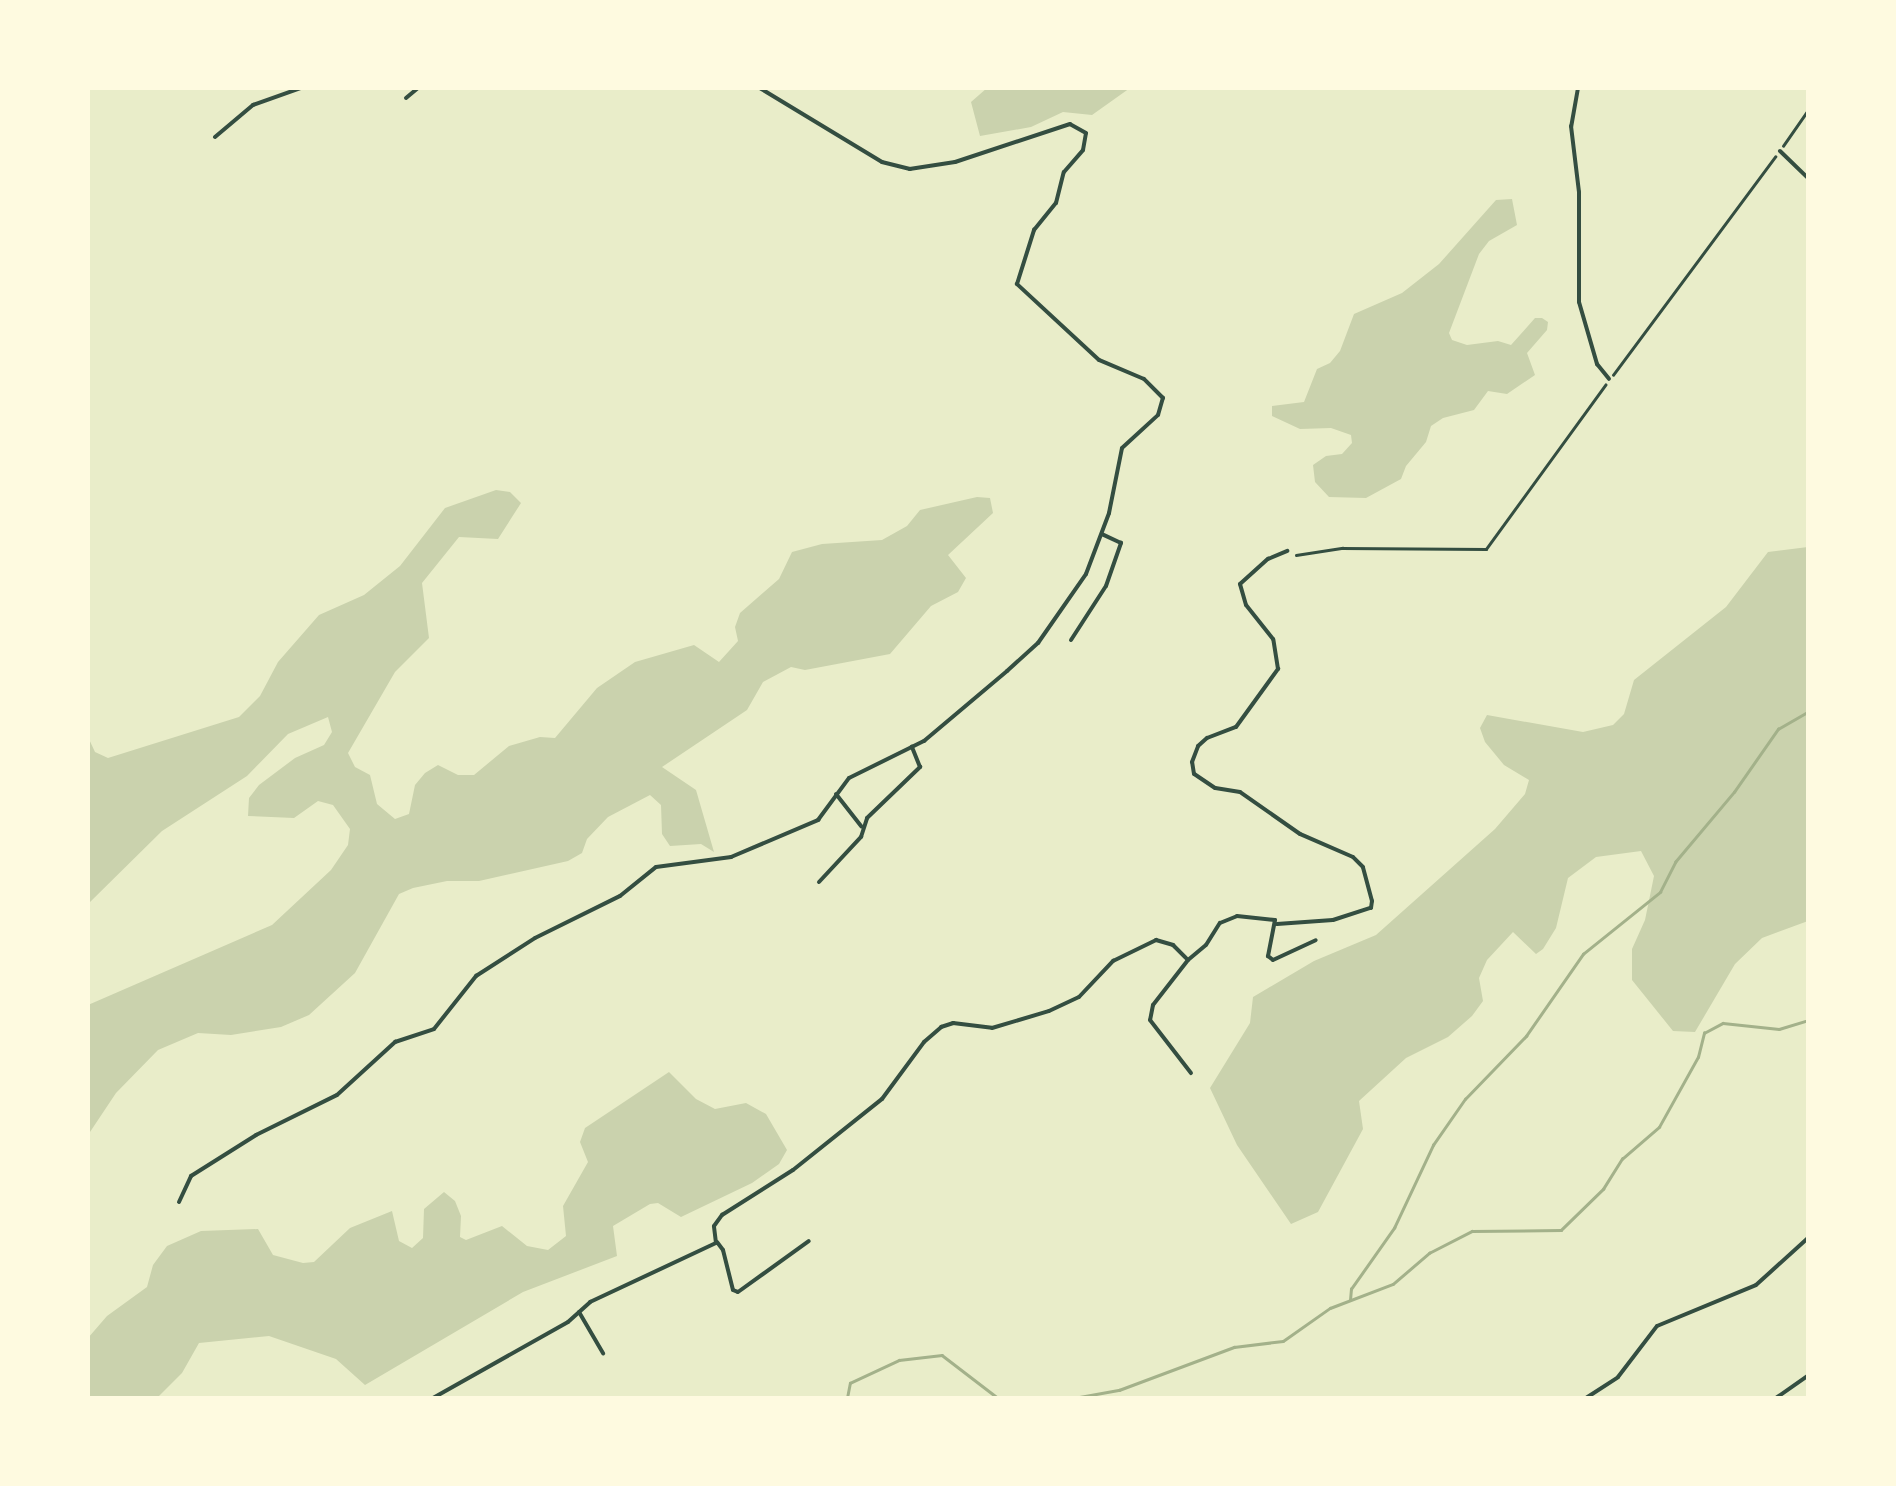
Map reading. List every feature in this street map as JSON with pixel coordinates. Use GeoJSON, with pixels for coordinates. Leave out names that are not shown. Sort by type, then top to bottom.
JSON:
{"type":"FeatureCollection","features":[{"type":"Feature","properties":{"kind":"street"},"geometry":{"type":"LineString","coordinates":[[214,137],[253,105],[301,88]]}},
{"type":"Feature","properties":{"kind":"street"},"geometry":{"type":"LineString","coordinates":[[406,98],[418,88]]}},
{"type":"Feature","properties":{"kind":"street"},"geometry":{"type":"LineString","coordinates":[[180,1202],[187,1180],[210,1162],[337,1095],[395,1042],[434,1029],[476,976],[492,964],[620,896],[656,866],[731,857],[813,824],[859,771],[947,724],[1038,642],[1086,574],[1102,534],[1124,442],[1149,424],[1161,406],[1160,394],[1144,379],[1119,372],[1099,360],[1017,284],[1019,266],[1034,230],[1056,203],[1064,172],[1083,150],[1087,138],[1083,128],[1058,126],[954,162],[910,169],[882,162],[760,88]]}},
{"type":"Feature","properties":{"kind":"street"},"geometry":{"type":"LineString","coordinates":[[1578,88],[1571,126],[1579,192],[1580,302],[1597,364],[1609,380]]}},
{"type":"Feature","properties":{"kind":"street"},"geometry":{"type":"LineString","coordinates":[[1780,150],[1808,178]]}},
{"type":"Feature","properties":{"kind":"street"},"geometry":{"type":"LineString","coordinates":[[1071,640],[1106,586],[1121,544],[1102,534]]}},
{"type":"Feature","properties":{"kind":"street"},"geometry":{"type":"LineString","coordinates":[[1191,1073],[1150,1020],[1153,1005],[1226,919],[1268,916],[1277,924],[1333,920],[1371,908],[1363,867],[1353,857],[1300,834],[1240,792],[1215,788],[1194,774],[1192,762],[1198,746],[1241,723],[1278,669],[1273,640],[1246,605],[1240,584],[1268,559],[1288,550]]}},
{"type":"Feature","properties":{"kind":"street"},"geometry":{"type":"LineString","coordinates":[[819,882],[860,837],[861,826],[920,767],[912,746]]}},
{"type":"Feature","properties":{"kind":"street"},"geometry":{"type":"LineString","coordinates":[[836,794],[861,826]]}},
{"type":"Feature","properties":{"kind":"street"},"geometry":{"type":"LineString","coordinates":[[1277,924],[1268,956],[1273,960],[1316,940]]}},
{"type":"Feature","properties":{"kind":"street"},"geometry":{"type":"LineString","coordinates":[[810,1241],[738,1292],[733,1290],[723,1250],[716,1242],[718,1219],[792,1170],[882,1099],[924,1042],[942,1027],[953,1023],[992,1028],[1049,1011],[1079,997],[1124,954],[1156,940],[1173,945],[1188,960]]}},
{"type":"Feature","properties":{"kind":"street"},"geometry":{"type":"LineString","coordinates":[[1586,1398],[1618,1377],[1657,1326],[1756,1285],[1808,1238]]}},
{"type":"Feature","properties":{"kind":"street"},"geometry":{"type":"LineString","coordinates":[[433,1398],[469,1382],[590,1302],[677,1265],[716,1242]]}},
{"type":"Feature","properties":{"kind":"street"},"geometry":{"type":"LineString","coordinates":[[579,1312],[603,1353]]}},
{"type":"Feature","properties":{"kind":"street"},"geometry":{"type":"LineString","coordinates":[[1776,1398],[1808,1376]]}},
{"type":"Feature","properties":{"kind":"path"},"geometry":{"type":"LineString","coordinates":[[1296,555],[1342,548],[1486,549],[1808,110]]}},
{"type":"Feature","properties":{"kind":"green space"},"geometry":{"type":"Polygon","coordinates":[[[987,88],[1130,88],[1092,115],[1063,112],[1031,127],[980,136],[971,102],[987,88]]]}},
{"type":"Feature","properties":{"kind":"green space"},"geometry":{"type":"Polygon","coordinates":[[[1512,199],[1517,225],[1489,241],[1479,254],[1449,333],[1452,340],[1467,345],[1498,341],[1511,345],[1535,318],[1542,318],[1548,322],[1547,330],[1527,353],[1535,375],[1507,394],[1488,391],[1474,410],[1443,418],[1431,426],[1426,442],[1406,466],[1401,479],[1366,498],[1329,497],[1315,482],[1313,465],[1326,456],[1342,454],[1352,443],[1351,435],[1331,428],[1300,429],[1272,416],[1272,406],[1304,402],[1317,369],[1330,363],[1340,351],[1354,314],[1402,293],[1439,264],[1496,200],[1512,199]]]}},
{"type":"Feature","properties":{"kind":"green space"},"geometry":{"type":"Polygon","coordinates":[[[496,490],[510,492],[521,503],[498,539],[459,537],[422,583],[429,638],[395,672],[348,753],[355,767],[370,775],[377,804],[395,819],[409,814],[415,785],[425,773],[438,765],[458,775],[474,775],[509,746],[540,737],[555,738],[597,688],[635,662],[694,645],[719,662],[738,641],[735,627],[740,613],[779,579],[792,552],[822,544],[882,540],[907,526],[920,510],[977,497],[990,498],[993,513],[948,555],[966,578],[958,592],[931,606],[890,654],[805,670],[791,667],[763,682],[747,710],[662,767],[696,790],[714,852],[701,844],[670,846],[662,834],[661,805],[650,795],[608,817],[587,839],[582,853],[568,861],[479,881],[447,881],[399,894],[355,973],[309,1015],[281,1027],[231,1035],[198,1033],[158,1050],[116,1093],[88,1135],[88,1005],[272,925],[331,870],[348,845],[350,829],[333,805],[318,801],[294,818],[248,816],[249,798],[259,785],[295,758],[324,745],[332,732],[328,717],[288,734],[247,776],[162,831],[88,904],[88,737],[95,752],[108,758],[239,717],[260,696],[278,662],[319,615],[364,595],[400,566],[445,508],[496,490]]]}},
{"type":"Feature","properties":{"kind":"green space"},"geometry":{"type":"Polygon","coordinates":[[[1808,547],[1808,921],[1762,938],[1735,964],[1695,1032],[1673,1031],[1632,980],[1632,949],[1645,920],[1654,876],[1641,851],[1596,857],[1568,878],[1556,928],[1543,949],[1536,954],[1513,932],[1487,960],[1479,978],[1483,1001],[1472,1016],[1448,1037],[1406,1058],[1359,1101],[1363,1129],[1318,1212],[1291,1224],[1237,1145],[1210,1088],[1250,1023],[1253,997],[1314,961],[1376,935],[1495,829],[1525,794],[1529,780],[1504,765],[1485,742],[1480,728],[1487,715],[1583,732],[1613,725],[1624,714],[1634,680],[1726,607],[1768,552],[1808,547]]]}},
{"type":"Feature","properties":{"kind":"green space"},"geometry":{"type":"Polygon","coordinates":[[[669,1072],[696,1099],[715,1109],[746,1103],[766,1114],[787,1150],[779,1164],[752,1183],[681,1217],[658,1203],[650,1204],[613,1226],[617,1256],[523,1292],[365,1385],[336,1359],[269,1336],[199,1343],[182,1373],[157,1398],[88,1398],[88,1338],[107,1316],[147,1287],[153,1265],[167,1246],[201,1231],[258,1229],[273,1255],[314,1262],[350,1228],[392,1211],[399,1241],[412,1248],[423,1238],[424,1209],[444,1192],[455,1201],[461,1216],[460,1237],[466,1240],[502,1226],[527,1246],[548,1250],[566,1236],[563,1206],[588,1162],[580,1142],[585,1128],[669,1072]]]}},
{"type":"Feature","properties":{"kind":"waterway"},"geometry":{"type":"LineString","coordinates":[[1350,1300],[1351,1289],[1394,1228],[1433,1145],[1465,1099],[1526,1036],[1583,954],[1660,892],[1675,862],[1734,792],[1778,729],[1808,712]]}},
{"type":"Feature","properties":{"kind":"waterway"},"geometry":{"type":"LineString","coordinates":[[1074,1398],[1119,1390],[1234,1347],[1283,1341],[1330,1308],[1393,1284],[1429,1253],[1472,1231],[1561,1230],[1603,1189],[1622,1159],[1659,1127],[1698,1057],[1704,1033],[1723,1023],[1779,1029],[1808,1020]]}},
{"type":"Feature","properties":{"kind":"waterway"},"geometry":{"type":"LineString","coordinates":[[847,1398],[850,1383],[899,1360],[942,1355],[998,1398]]}}]}
